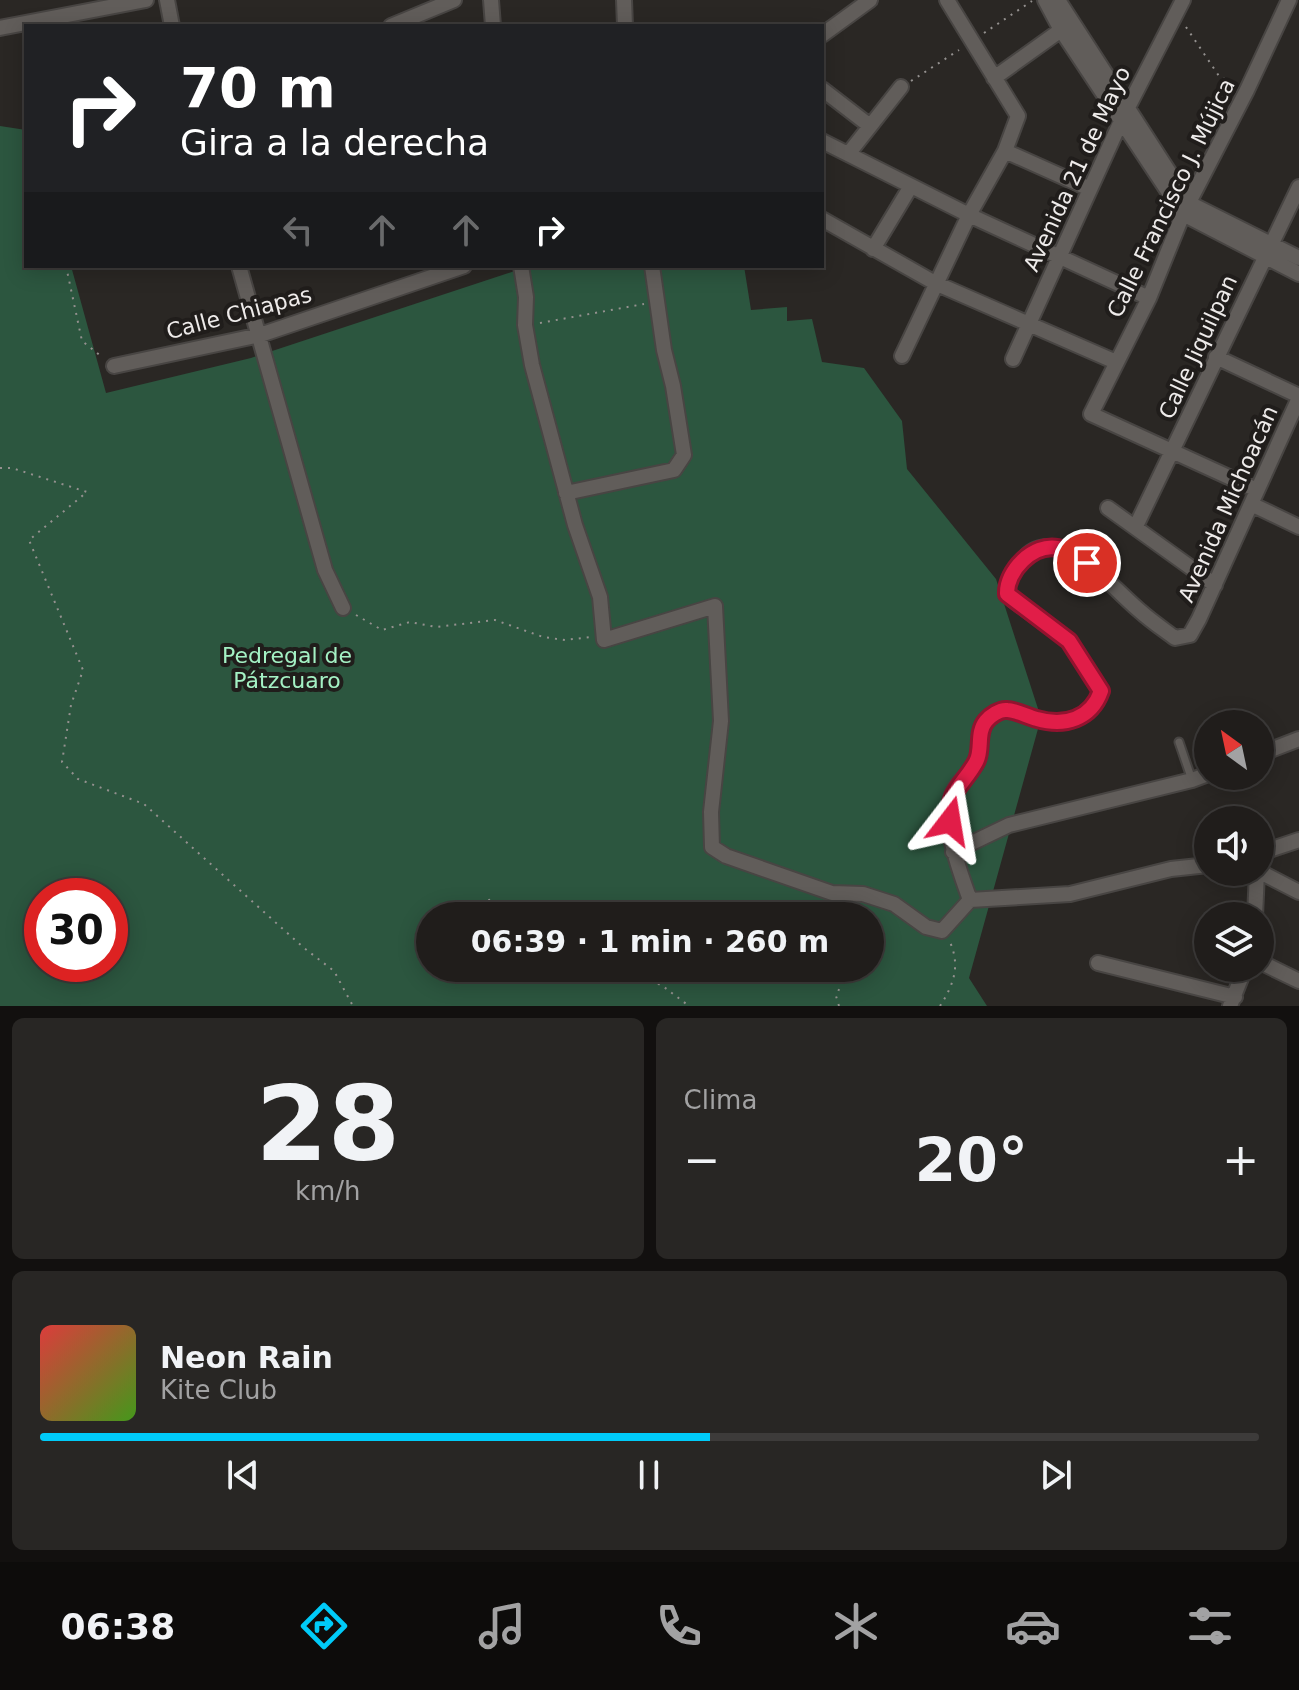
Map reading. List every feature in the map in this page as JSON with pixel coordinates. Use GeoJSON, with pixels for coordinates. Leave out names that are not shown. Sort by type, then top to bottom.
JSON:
{"type":"FeatureCollection","features":[{"type":"Feature","properties":{"kind":"street"},"geometry":{"type":"LineString","coordinates":[[0,28],[146,0]]}},
{"type":"Feature","properties":{"kind":"street"},"geometry":{"type":"LineString","coordinates":[[167,0],[172,24]]}},
{"type":"Feature","properties":{"kind":"street"},"geometry":{"type":"LineString","coordinates":[[396,24],[454,0]]}},
{"type":"Feature","properties":{"kind":"street"},"geometry":{"type":"LineString","coordinates":[[491,0],[493,24]]}},
{"type":"Feature","properties":{"kind":"street"},"geometry":{"type":"LineString","coordinates":[[624,0],[625,24]]}},
{"type":"Feature","properties":{"kind":"street"},"geometry":{"type":"LineString","coordinates":[[824,34],[870,0]]}},
{"type":"Feature","properties":{"kind":"street"},"geometry":{"type":"LineString","coordinates":[[902,356],[969,215],[1005,151],[1018,116],[947,0]]}},
{"type":"Feature","properties":{"kind":"street"},"geometry":{"type":"LineString","coordinates":[[1045,0],[1061,30],[1076,40]]}},
{"type":"Feature","properties":{"kind":"street"},"geometry":{"type":"LineString","coordinates":[[1058,0],[1076,40],[1186,208],[1268,251],[1299,274]]}},
{"type":"Feature","properties":{"kind":"street"},"geometry":{"type":"LineString","coordinates":[[1166,0],[1180,6]]}},
{"type":"Feature","properties":{"kind":"street","name":"Calle Francisco J. Mújica"},"geometry":{"type":"LineString","coordinates":[[1173,452],[1091,414],[1149,298],[1186,208],[1289,0]]}},
{"type":"Feature","properties":{"kind":"street","name":"Avenida 21 de Mayo"},"geometry":{"type":"LineString","coordinates":[[1013,359],[1125,115],[1180,6]]}},
{"type":"Feature","properties":{"kind":"street"},"geometry":{"type":"LineString","coordinates":[[994,78],[1061,30]]}},
{"type":"Feature","properties":{"kind":"street"},"geometry":{"type":"LineString","coordinates":[[849,153],[901,87]]}},
{"type":"Feature","properties":{"kind":"street"},"geometry":{"type":"LineString","coordinates":[[824,91],[870,126]]}},
{"type":"Feature","properties":{"kind":"street"},"geometry":{"type":"LineString","coordinates":[[824,142],[969,215],[1149,298]]}},
{"type":"Feature","properties":{"kind":"street"},"geometry":{"type":"LineString","coordinates":[[1005,151],[1090,189]]}},
{"type":"Feature","properties":{"kind":"street"},"geometry":{"type":"LineString","coordinates":[[873,249],[911,186]]}},
{"type":"Feature","properties":{"kind":"street","name":"Calle Jiquilpan"},"geometry":{"type":"LineString","coordinates":[[1136,526],[1299,187]]}},
{"type":"Feature","properties":{"kind":"street"},"geometry":{"type":"LineString","coordinates":[[824,220],[935,283],[1116,362]]}},
{"type":"Feature","properties":{"kind":"street"},"geometry":{"type":"LineString","coordinates":[[1268,251],[1299,258]]}},
{"type":"Feature","properties":{"kind":"street"},"geometry":{"type":"LineString","coordinates":[[240,268],[325,570],[343,608]]}},
{"type":"Feature","properties":{"kind":"street","name":"Calle Chiapas"},"geometry":{"type":"LineString","coordinates":[[114,366],[260,335],[458,268]]}},
{"type":"Feature","properties":{"kind":"street"},"geometry":{"type":"LineString","coordinates":[[521,268],[526,297],[525,325],[532,365],[566,493],[600,597],[604,640],[715,606],[721,721],[711,812],[712,847],[742,863],[832,893],[863,894],[894,904],[926,927],[942,931],[970,900],[1070,894],[1171,869],[1194,867]]}},
{"type":"Feature","properties":{"kind":"street"},"geometry":{"type":"LineString","coordinates":[[566,493],[674,470],[684,455],[652,268]]}},
{"type":"Feature","properties":{"kind":"street"},"geometry":{"type":"LineString","coordinates":[[1216,357],[1298,405]]}},
{"type":"Feature","properties":{"kind":"street","name":"Avenida Michoacán"},"geometry":{"type":"LineString","coordinates":[[953,852],[949,804],[956,787],[969,775],[980,755],[979,740],[984,723],[1006,709],[1040,720],[1061,723],[1074,720],[1096,705],[1101,691],[1069,641],[1007,594],[1006,583],[1027,555],[1042,549],[1058,548],[1087,563],[1140,612],[1175,638],[1190,635],[1298,405]]}},
{"type":"Feature","properties":{"kind":"street"},"geometry":{"type":"LineString","coordinates":[[1173,452],[1254,497],[1299,527]]}},
{"type":"Feature","properties":{"kind":"street"},"geometry":{"type":"LineString","coordinates":[[1108,508],[1215,585]]}},
{"type":"Feature","properties":{"kind":"street"},"geometry":{"type":"LineString","coordinates":[[1274,749],[1299,739]]}},
{"type":"Feature","properties":{"kind":"street"},"geometry":{"type":"LineString","coordinates":[[970,900],[953,852],[1009,825],[1192,780]]}},
{"type":"Feature","properties":{"kind":"street"},"geometry":{"type":"LineString","coordinates":[[1274,848],[1299,840]]}},
{"type":"Feature","properties":{"kind":"street"},"geometry":{"type":"LineString","coordinates":[[1274,880],[1299,892]]}},
{"type":"Feature","properties":{"kind":"street"},"geometry":{"type":"LineString","coordinates":[[1098,963],[1232,1001],[1239,982]]}},
{"type":"Feature","properties":{"kind":"street"},"geometry":{"type":"LineString","coordinates":[[1274,969],[1299,981]]}},
{"type":"Feature","properties":{"kind":"lane"},"geometry":{"type":"LineString","coordinates":[[1179,742],[1192,780]]}},
{"type":"Feature","properties":{"kind":"path"},"geometry":{"type":"LineString","coordinates":[[1180,6],[1219,76],[1247,90]]}},
{"type":"Feature","properties":{"kind":"path"},"geometry":{"type":"LineString","coordinates":[[66,268],[82,341],[114,366]]}},
{"type":"Feature","properties":{"kind":"path"},"geometry":{"type":"LineString","coordinates":[[525,325],[657,302]]}},
{"type":"Feature","properties":{"kind":"path"},"geometry":{"type":"LineString","coordinates":[[0,468],[12,468],[87,492],[29,540],[83,670],[71,705],[62,762],[78,779],[144,804],[304,948],[334,971],[353,1006]]}},
{"type":"Feature","properties":{"kind":"path"},"geometry":{"type":"LineString","coordinates":[[343,608],[382,630],[410,622],[436,627],[495,620],[543,637],[565,640],[586,636],[604,640]]}},
{"type":"Feature","properties":{"kind":"path"},"geometry":{"type":"LineString","coordinates":[[940,1006],[953,985],[956,961],[951,944],[942,931]]}},
{"type":"Feature","properties":{"kind":"path"},"geometry":{"type":"LineString","coordinates":[[655,982],[689,1006]]}},
{"type":"Feature","properties":{"kind":"path"},"geometry":{"type":"LineString","coordinates":[[839,1006],[836,996],[842,982]]}},
{"type":"Feature","properties":{"kind":"green space","name":"Pedregal de Pátzcuaro"},"geometry":{"type":"Polygon","coordinates":[[[0,126],[24,130],[24,268],[72,268],[106,393],[251,358],[524,268],[744,268],[751,310],[787,307],[787,321],[812,319],[822,362],[864,368],[902,421],[907,469],[996,579],[1041,718],[969,978],[987,1006],[0,1006],[0,126]]]}},
{"type":"Feature","properties":{"kind":"route"},"geometry":{"type":"LineString","coordinates":[[950,821],[949,804],[956,787],[969,775],[980,755],[979,740],[984,723],[995,714],[1006,709],[1061,723],[1086,714],[1096,705],[1101,691],[1069,641],[1013,600],[1007,594],[1006,583],[1027,555],[1042,549],[1058,548],[1087,563]]}}]}
